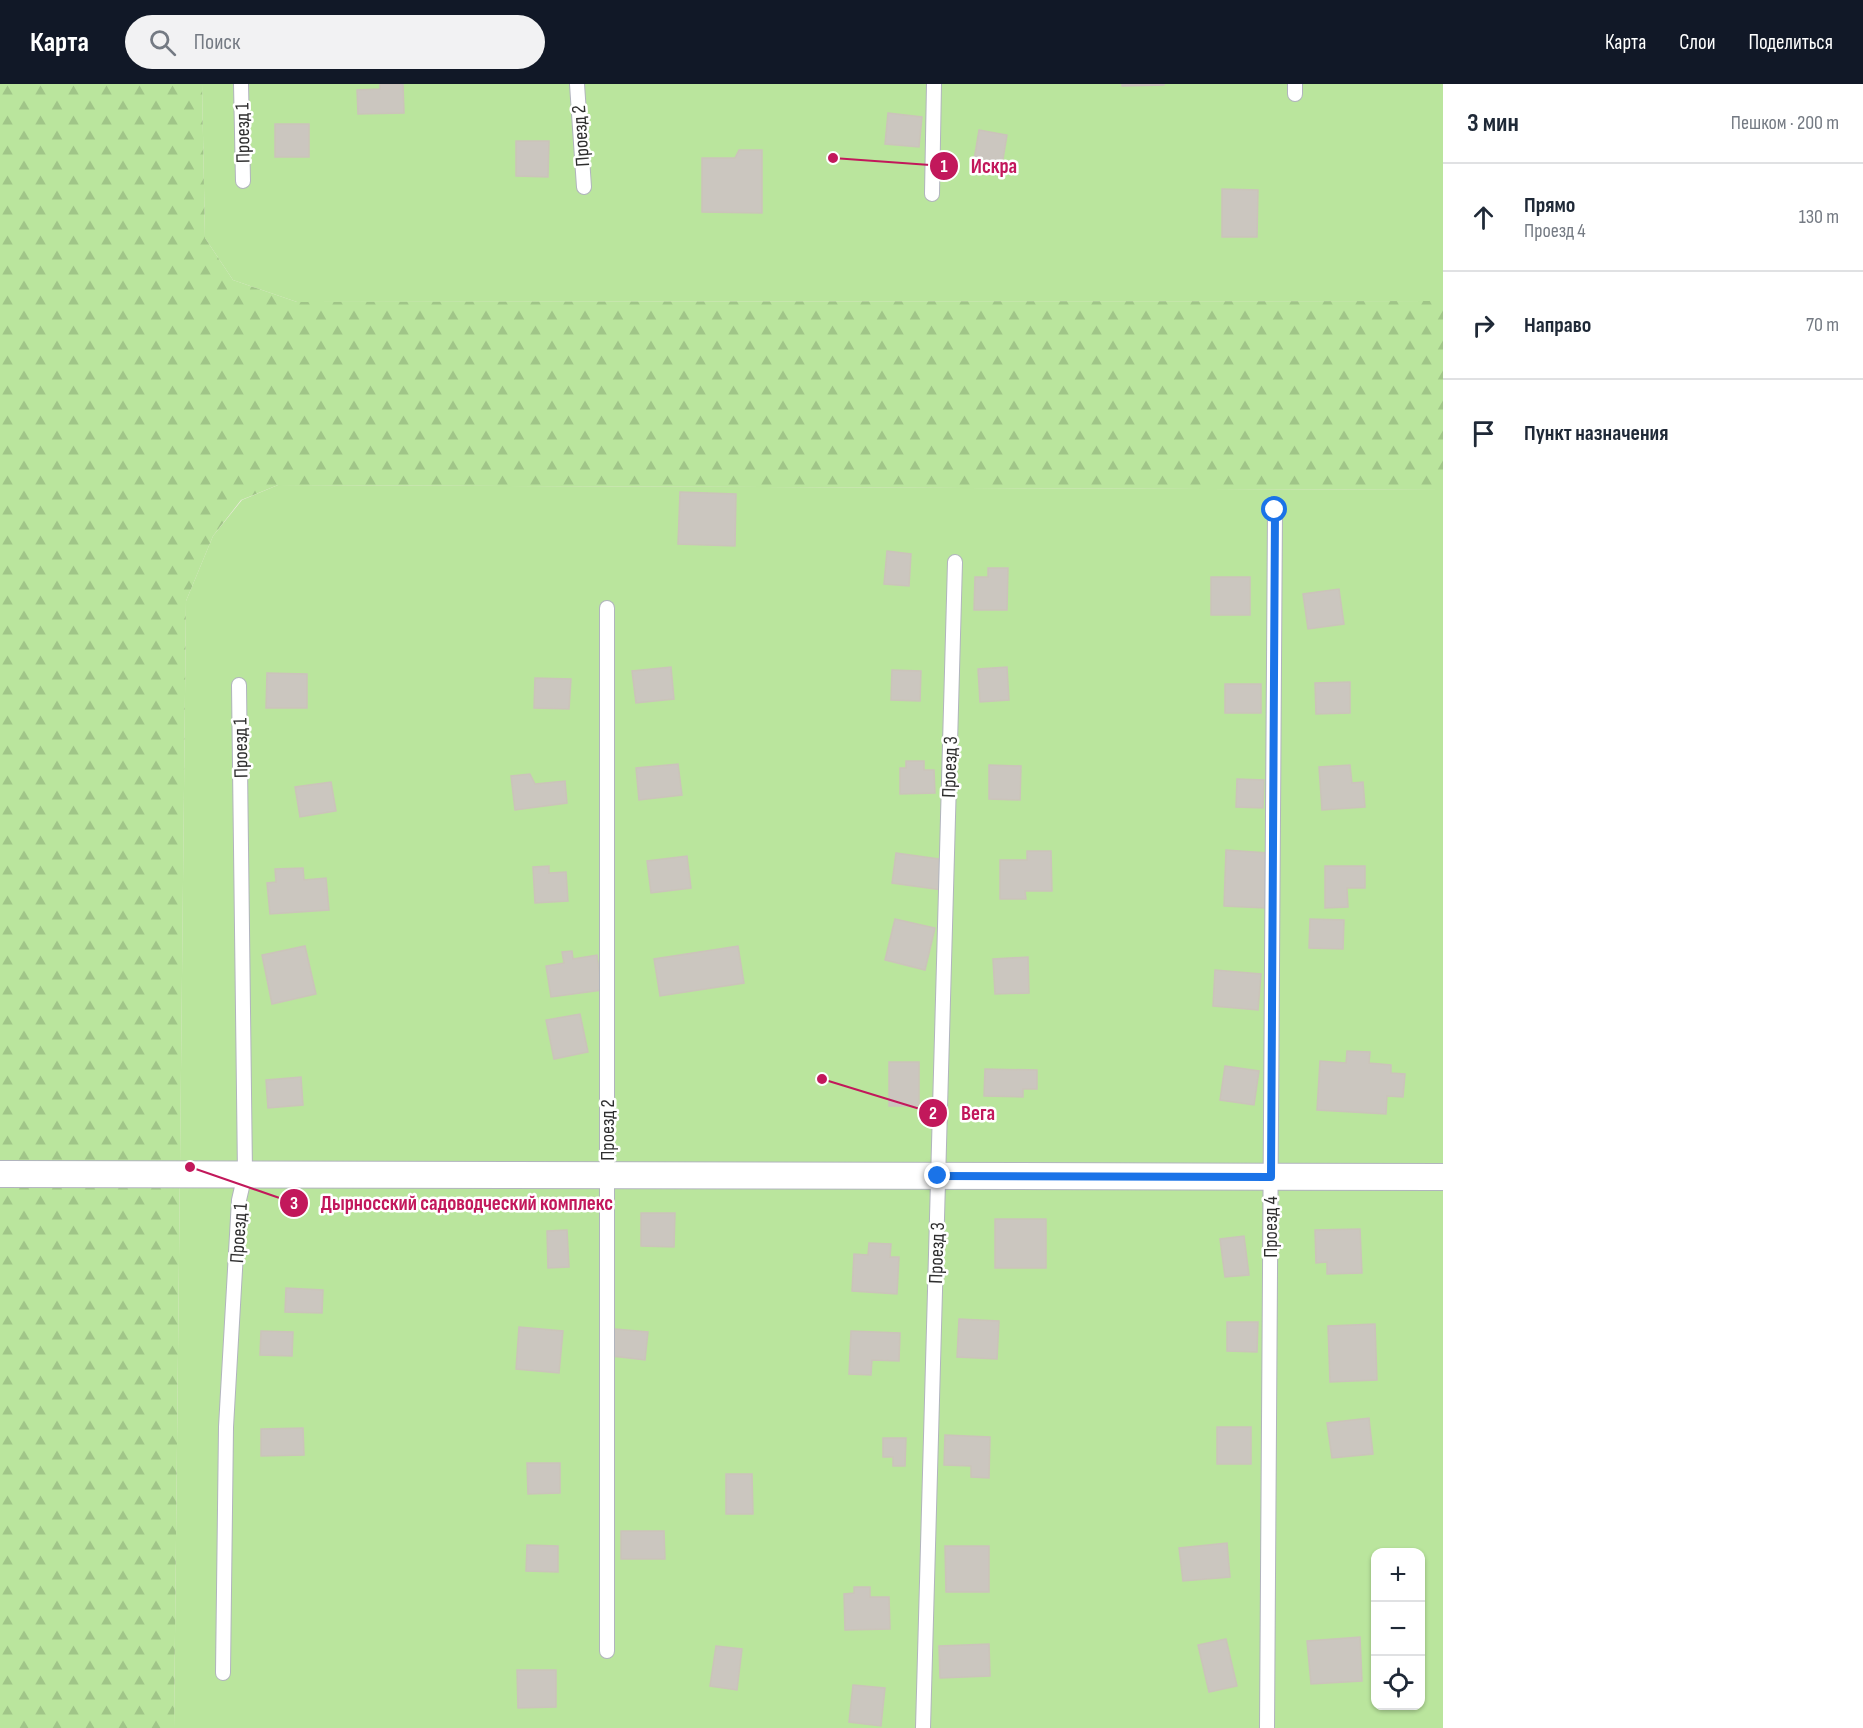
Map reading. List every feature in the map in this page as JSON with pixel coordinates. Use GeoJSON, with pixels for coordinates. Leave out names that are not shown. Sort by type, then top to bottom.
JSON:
{"type":"FeatureCollection","features":[{"type":"Feature","properties":{"kind":"street"},"geometry":{"type":"LineString","coordinates":[[0,1174],[1443,1178]]}},
{"type":"Feature","properties":{"kind":"lane","name":"Проезд 1"},"geometry":{"type":"LineString","coordinates":[[241,84],[243,181]]}},
{"type":"Feature","properties":{"kind":"lane","name":"Проезд 2"},"geometry":{"type":"LineString","coordinates":[[577,84],[584,187]]}},
{"type":"Feature","properties":{"kind":"lane"},"geometry":{"type":"LineString","coordinates":[[932,194],[934,84]]}},
{"type":"Feature","properties":{"kind":"lane","name":"Проезд 4"},"geometry":{"type":"LineString","coordinates":[[1267,1728],[1275,510]]}},
{"type":"Feature","properties":{"kind":"lane","name":"Проезд 3"},"geometry":{"type":"LineString","coordinates":[[923,1728],[955,562]]}},
{"type":"Feature","properties":{"kind":"lane","name":"Проезд 2"},"geometry":{"type":"LineString","coordinates":[[606,1651],[607,608]]}},
{"type":"Feature","properties":{"kind":"lane","name":"Проезд 1"},"geometry":{"type":"LineString","coordinates":[[223,1673],[226,1427],[239,1200],[245,1174],[239,685]]}},
{"type":"Feature","properties":{"kind":"green space"},"geometry":{"type":"Polygon","coordinates":[[[0,84],[202,84],[205,238],[233,280],[297,302],[1443,301],[1443,490],[278,485],[241,500],[213,536],[186,601],[174,1728],[0,1728],[0,84]]]}},
{"type":"Feature","properties":{"kind":"green space"},"geometry":{"type":"Polygon","coordinates":[[[202,84],[1443,84],[1443,301],[297,302],[233,280],[205,238],[202,84]]]}},
{"type":"Feature","properties":{"kind":"green space"},"geometry":{"type":"Polygon","coordinates":[[[278,485],[1443,490],[1443,1728],[174,1728],[186,601],[213,536],[242,500],[278,485]]]}},
{"type":"Feature","properties":{"kind":"building"},"geometry":{"type":"Polygon","coordinates":[[[380,84],[403,84],[404,113],[358,114],[357,90],[380,89],[380,84]]]}},
{"type":"Feature","properties":{"kind":"building"},"geometry":{"type":"Polygon","coordinates":[[[1122,84],[1164,84],[1164,85],[1122,86],[1122,84]]]}},
{"type":"Feature","properties":{"kind":"building"},"geometry":{"type":"Polygon","coordinates":[[[888,113],[922,117],[919,147],[885,144],[888,113]]]}},
{"type":"Feature","properties":{"kind":"building"},"geometry":{"type":"Polygon","coordinates":[[[275,124],[309,124],[309,157],[275,157],[275,124]]]}},
{"type":"Feature","properties":{"kind":"building"},"geometry":{"type":"Polygon","coordinates":[[[979,130],[1007,135],[1001,171],[973,166],[979,130]]]}},
{"type":"Feature","properties":{"kind":"building"},"geometry":{"type":"Polygon","coordinates":[[[516,141],[549,141],[548,177],[516,176],[516,141]]]}},
{"type":"Feature","properties":{"kind":"building"},"geometry":{"type":"Polygon","coordinates":[[[739,150],[762,150],[762,213],[702,212],[702,158],[735,158],[739,150]]]}},
{"type":"Feature","properties":{"kind":"building"},"geometry":{"type":"Polygon","coordinates":[[[1222,189],[1258,190],[1257,237],[1222,237],[1222,189]]]}},
{"type":"Feature","properties":{"kind":"building"},"geometry":{"type":"Polygon","coordinates":[[[680,492],[736,494],[735,546],[678,544],[680,492]]]}},
{"type":"Feature","properties":{"kind":"building"},"geometry":{"type":"Polygon","coordinates":[[[887,551],[911,554],[909,586],[884,584],[887,551]]]}},
{"type":"Feature","properties":{"kind":"building"},"geometry":{"type":"Polygon","coordinates":[[[988,568],[1008,568],[1007,610],[974,610],[975,577],[988,577],[988,568]]]}},
{"type":"Feature","properties":{"kind":"building"},"geometry":{"type":"Polygon","coordinates":[[[1211,577],[1250,577],[1250,615],[1211,615],[1211,577]]]}},
{"type":"Feature","properties":{"kind":"building"},"geometry":{"type":"Polygon","coordinates":[[[1339,589],[1344,624],[1308,629],[1303,594],[1339,589]]]}},
{"type":"Feature","properties":{"kind":"building"},"geometry":{"type":"Polygon","coordinates":[[[671,667],[674,699],[636,703],[632,671],[671,667]]]}},
{"type":"Feature","properties":{"kind":"building"},"geometry":{"type":"Polygon","coordinates":[[[1007,667],[1009,700],[980,702],[978,669],[1007,667]]]}},
{"type":"Feature","properties":{"kind":"building"},"geometry":{"type":"Polygon","coordinates":[[[892,670],[921,671],[920,701],[891,700],[892,670]]]}},
{"type":"Feature","properties":{"kind":"building"},"geometry":{"type":"Polygon","coordinates":[[[267,673],[307,674],[307,708],[266,708],[267,673]]]}},
{"type":"Feature","properties":{"kind":"building"},"geometry":{"type":"Polygon","coordinates":[[[535,678],[571,679],[569,709],[534,708],[535,678]]]}},
{"type":"Feature","properties":{"kind":"building"},"geometry":{"type":"Polygon","coordinates":[[[1350,682],[1350,713],[1316,714],[1315,683],[1350,682]]]}},
{"type":"Feature","properties":{"kind":"building"},"geometry":{"type":"Polygon","coordinates":[[[1225,684],[1261,684],[1261,713],[1225,713],[1225,684]]]}},
{"type":"Feature","properties":{"kind":"building"},"geometry":{"type":"Polygon","coordinates":[[[906,761],[924,761],[924,770],[934,770],[935,793],[900,794],[900,768],[906,768],[906,761]]]}},
{"type":"Feature","properties":{"kind":"building"},"geometry":{"type":"Polygon","coordinates":[[[678,764],[682,795],[639,800],[636,768],[678,764]]]}},
{"type":"Feature","properties":{"kind":"building"},"geometry":{"type":"Polygon","coordinates":[[[989,765],[1021,766],[1020,800],[989,799],[989,765]]]}},
{"type":"Feature","properties":{"kind":"building"},"geometry":{"type":"Polygon","coordinates":[[[1350,765],[1352,783],[1363,782],[1365,807],[1322,810],[1319,767],[1350,765]]]}},
{"type":"Feature","properties":{"kind":"building"},"geometry":{"type":"Polygon","coordinates":[[[530,774],[535,784],[565,781],[567,803],[515,810],[511,776],[530,774]]]}},
{"type":"Feature","properties":{"kind":"building"},"geometry":{"type":"Polygon","coordinates":[[[1237,779],[1264,780],[1263,808],[1236,807],[1237,779]]]}},
{"type":"Feature","properties":{"kind":"building"},"geometry":{"type":"Polygon","coordinates":[[[331,782],[336,811],[300,817],[295,787],[331,782]]]}},
{"type":"Feature","properties":{"kind":"building"},"geometry":{"type":"Polygon","coordinates":[[[1226,850],[1268,853],[1265,908],[1224,906],[1226,850]]]}},
{"type":"Feature","properties":{"kind":"building"},"geometry":{"type":"Polygon","coordinates":[[[1027,851],[1051,851],[1052,891],[1025,891],[1026,899],[1000,899],[1000,860],[1027,860],[1027,851]]]}},
{"type":"Feature","properties":{"kind":"building"},"geometry":{"type":"Polygon","coordinates":[[[896,853],[946,860],[942,890],[892,883],[896,853]]]}},
{"type":"Feature","properties":{"kind":"building"},"geometry":{"type":"Polygon","coordinates":[[[687,856],[691,888],[651,893],[647,861],[687,856]]]}},
{"type":"Feature","properties":{"kind":"building"},"geometry":{"type":"Polygon","coordinates":[[[549,866],[549,873],[566,872],[568,901],[535,903],[533,867],[549,866]]]}},
{"type":"Feature","properties":{"kind":"building"},"geometry":{"type":"Polygon","coordinates":[[[1325,866],[1365,866],[1365,888],[1347,888],[1348,907],[1325,908],[1325,866]]]}},
{"type":"Feature","properties":{"kind":"building"},"geometry":{"type":"Polygon","coordinates":[[[303,868],[304,880],[326,878],[329,910],[270,914],[267,883],[276,882],[275,869],[303,868]]]}},
{"type":"Feature","properties":{"kind":"building"},"geometry":{"type":"Polygon","coordinates":[[[895,919],[935,928],[925,970],[885,960],[895,919]]]}},
{"type":"Feature","properties":{"kind":"building"},"geometry":{"type":"Polygon","coordinates":[[[1310,919],[1344,920],[1343,949],[1309,948],[1310,919]]]}},
{"type":"Feature","properties":{"kind":"building"},"geometry":{"type":"Polygon","coordinates":[[[305,946],[316,994],[272,1004],[262,955],[305,946]]]}},
{"type":"Feature","properties":{"kind":"building"},"geometry":{"type":"Polygon","coordinates":[[[738,946],[744,983],[660,996],[654,959],[738,946]]]}},
{"type":"Feature","properties":{"kind":"building"},"geometry":{"type":"Polygon","coordinates":[[[572,951],[573,959],[597,955],[602,990],[551,997],[546,966],[564,963],[562,952],[572,951]]]}},
{"type":"Feature","properties":{"kind":"building"},"geometry":{"type":"Polygon","coordinates":[[[1028,957],[1029,993],[995,994],[993,959],[1028,957]]]}},
{"type":"Feature","properties":{"kind":"building"},"geometry":{"type":"Polygon","coordinates":[[[1215,970],[1261,974],[1258,1010],[1213,1006],[1215,970]]]}},
{"type":"Feature","properties":{"kind":"building"},"geometry":{"type":"Polygon","coordinates":[[[580,1014],[588,1052],[554,1059],[546,1020],[580,1014]]]}},
{"type":"Feature","properties":{"kind":"building"},"geometry":{"type":"Polygon","coordinates":[[[1347,1051],[1370,1052],[1369,1063],[1391,1065],[1391,1073],[1405,1074],[1403,1097],[1387,1096],[1386,1114],[1317,1110],[1320,1061],[1346,1063],[1347,1051]]]}},
{"type":"Feature","properties":{"kind":"building"},"geometry":{"type":"Polygon","coordinates":[[[889,1062],[919,1062],[919,1106],[889,1106],[889,1062]]]}},
{"type":"Feature","properties":{"kind":"building"},"geometry":{"type":"Polygon","coordinates":[[[1225,1066],[1259,1071],[1254,1105],[1220,1100],[1225,1066]]]}},
{"type":"Feature","properties":{"kind":"building"},"geometry":{"type":"Polygon","coordinates":[[[985,1069],[1037,1070],[1037,1089],[1023,1089],[1023,1097],[984,1096],[985,1069]]]}},
{"type":"Feature","properties":{"kind":"building"},"geometry":{"type":"Polygon","coordinates":[[[301,1077],[303,1105],[268,1108],[266,1080],[301,1077]]]}},
{"type":"Feature","properties":{"kind":"building"},"geometry":{"type":"Polygon","coordinates":[[[641,1213],[675,1213],[674,1247],[641,1246],[641,1213]]]}},
{"type":"Feature","properties":{"kind":"building"},"geometry":{"type":"Polygon","coordinates":[[[995,1219],[1046,1219],[1046,1268],[995,1268],[995,1219]]]}},
{"type":"Feature","properties":{"kind":"building"},"geometry":{"type":"Polygon","coordinates":[[[1360,1229],[1362,1273],[1327,1274],[1327,1262],[1316,1263],[1315,1230],[1360,1229]]]}},
{"type":"Feature","properties":{"kind":"building"},"geometry":{"type":"Polygon","coordinates":[[[567,1230],[569,1267],[548,1268],[547,1231],[567,1230]]]}},
{"type":"Feature","properties":{"kind":"building"},"geometry":{"type":"Polygon","coordinates":[[[1244,1236],[1249,1275],[1225,1277],[1220,1239],[1244,1236]]]}},
{"type":"Feature","properties":{"kind":"building"},"geometry":{"type":"Polygon","coordinates":[[[869,1243],[891,1244],[890,1257],[899,1257],[897,1294],[852,1291],[854,1254],[868,1255],[869,1243]]]}},
{"type":"Feature","properties":{"kind":"building"},"geometry":{"type":"Polygon","coordinates":[[[286,1288],[323,1290],[322,1313],[285,1312],[286,1288]]]}},
{"type":"Feature","properties":{"kind":"building"},"geometry":{"type":"Polygon","coordinates":[[[959,1319],[999,1321],[997,1359],[957,1357],[959,1319]]]}},
{"type":"Feature","properties":{"kind":"building"},"geometry":{"type":"Polygon","coordinates":[[[1227,1322],[1258,1322],[1257,1352],[1227,1351],[1227,1322]]]}},
{"type":"Feature","properties":{"kind":"building"},"geometry":{"type":"Polygon","coordinates":[[[1375,1324],[1377,1380],[1330,1382],[1328,1326],[1375,1324]]]}},
{"type":"Feature","properties":{"kind":"building"},"geometry":{"type":"Polygon","coordinates":[[[519,1327],[563,1331],[559,1373],[516,1369],[519,1327]]]}},
{"type":"Feature","properties":{"kind":"building"},"geometry":{"type":"Polygon","coordinates":[[[615,1329],[648,1332],[645,1360],[612,1356],[615,1329]]]}},
{"type":"Feature","properties":{"kind":"building"},"geometry":{"type":"Polygon","coordinates":[[[261,1331],[293,1332],[292,1356],[260,1355],[261,1331]]]}},
{"type":"Feature","properties":{"kind":"building"},"geometry":{"type":"Polygon","coordinates":[[[851,1331],[900,1333],[899,1361],[872,1360],[871,1375],[849,1374],[851,1331]]]}},
{"type":"Feature","properties":{"kind":"building"},"geometry":{"type":"Polygon","coordinates":[[[1369,1418],[1373,1454],[1332,1458],[1327,1423],[1369,1418]]]}},
{"type":"Feature","properties":{"kind":"building"},"geometry":{"type":"Polygon","coordinates":[[[1217,1427],[1251,1427],[1251,1464],[1217,1464],[1217,1427]]]}},
{"type":"Feature","properties":{"kind":"building"},"geometry":{"type":"Polygon","coordinates":[[[303,1428],[304,1455],[261,1456],[261,1429],[303,1428]]]}},
{"type":"Feature","properties":{"kind":"building"},"geometry":{"type":"Polygon","coordinates":[[[945,1435],[990,1437],[989,1478],[971,1477],[971,1466],[944,1465],[945,1435]]]}},
{"type":"Feature","properties":{"kind":"building"},"geometry":{"type":"Polygon","coordinates":[[[883,1438],[906,1438],[905,1466],[893,1466],[893,1457],[883,1457],[883,1438]]]}},
{"type":"Feature","properties":{"kind":"building"},"geometry":{"type":"Polygon","coordinates":[[[527,1463],[560,1463],[560,1493],[528,1494],[527,1463]]]}},
{"type":"Feature","properties":{"kind":"building"},"geometry":{"type":"Polygon","coordinates":[[[726,1474],[752,1474],[753,1514],[726,1514],[726,1474]]]}},
{"type":"Feature","properties":{"kind":"building"},"geometry":{"type":"Polygon","coordinates":[[[621,1531],[664,1531],[665,1559],[621,1559],[621,1531]]]}},
{"type":"Feature","properties":{"kind":"building"},"geometry":{"type":"Polygon","coordinates":[[[1227,1543],[1230,1577],[1183,1581],[1179,1548],[1227,1543]]]}},
{"type":"Feature","properties":{"kind":"building"},"geometry":{"type":"Polygon","coordinates":[[[527,1545],[558,1546],[558,1572],[526,1571],[527,1545]]]}},
{"type":"Feature","properties":{"kind":"building"},"geometry":{"type":"Polygon","coordinates":[[[945,1546],[989,1546],[989,1592],[946,1592],[945,1546]]]}},
{"type":"Feature","properties":{"kind":"building"},"geometry":{"type":"Polygon","coordinates":[[[854,1587],[870,1587],[870,1597],[889,1597],[890,1629],[845,1630],[844,1594],[854,1593],[854,1587]]]}},
{"type":"Feature","properties":{"kind":"building"},"geometry":{"type":"Polygon","coordinates":[[[1360,1637],[1362,1681],[1311,1684],[1307,1641],[1360,1637]]]}},
{"type":"Feature","properties":{"kind":"building"},"geometry":{"type":"Polygon","coordinates":[[[1226,1639],[1237,1686],[1209,1692],[1198,1645],[1226,1639]]]}},
{"type":"Feature","properties":{"kind":"building"},"geometry":{"type":"Polygon","coordinates":[[[989,1644],[990,1676],[940,1678],[939,1646],[989,1644]]]}},
{"type":"Feature","properties":{"kind":"building"},"geometry":{"type":"Polygon","coordinates":[[[716,1646],[742,1649],[737,1690],[710,1686],[716,1646]]]}},
{"type":"Feature","properties":{"kind":"building"},"geometry":{"type":"Polygon","coordinates":[[[517,1670],[556,1670],[556,1707],[518,1708],[517,1670]]]}},
{"type":"Feature","properties":{"kind":"building"},"geometry":{"type":"Polygon","coordinates":[[[853,1685],[885,1688],[881,1726],[849,1722],[853,1685]]]}},
{"type":"Feature","properties":{"kind":"place","name":"Искра"},"geometry":{"type":"Point","coordinates":[833,158]}},
{"type":"Feature","properties":{"kind":"place","name":"Вега"},"geometry":{"type":"Point","coordinates":[822,1079]}},
{"type":"Feature","properties":{"kind":"place","name":"Дырносский садоводческий комплекс"},"geometry":{"type":"Point","coordinates":[190,1167]}},
{"type":"Feature","properties":{"kind":"route"},"geometry":{"type":"LineString","coordinates":[[938,1176],[1271,1177],[1275,510]]}}]}
